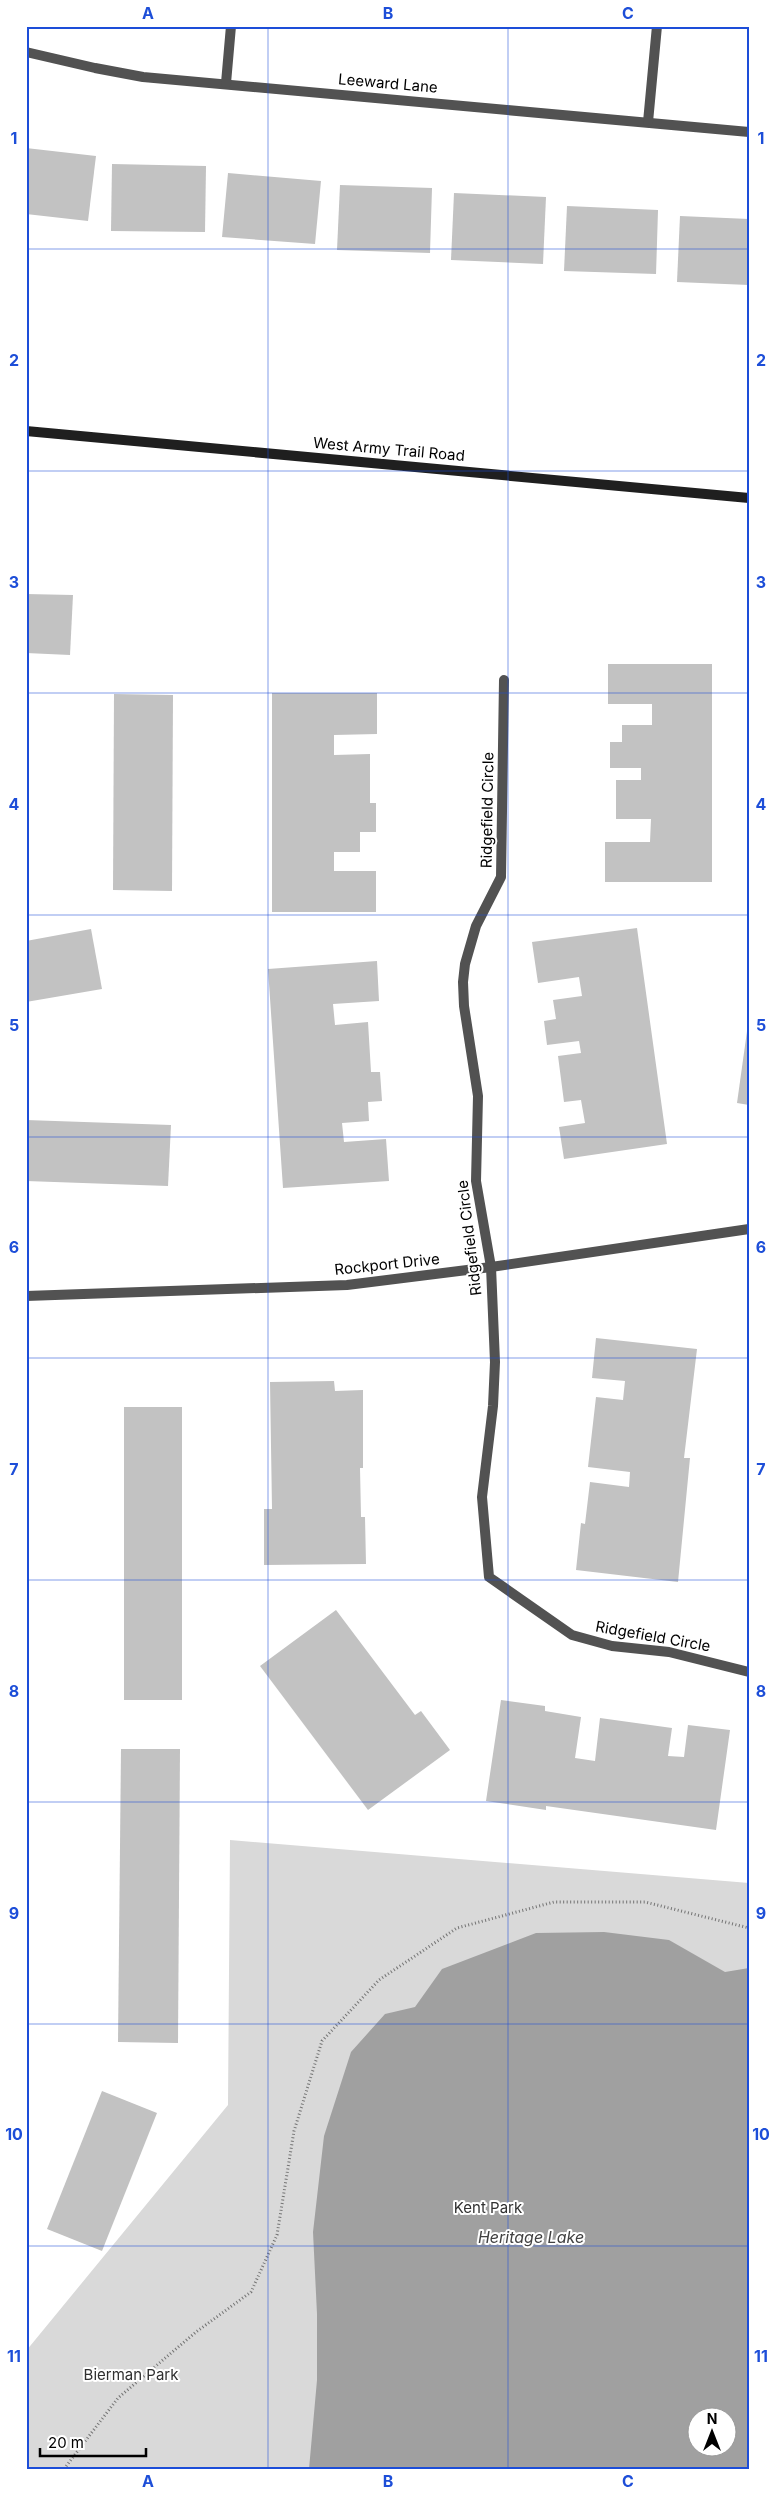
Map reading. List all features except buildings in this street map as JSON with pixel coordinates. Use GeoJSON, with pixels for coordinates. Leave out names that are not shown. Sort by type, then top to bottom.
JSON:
{"type":"FeatureCollection","features":[{"type":"Feature","properties":{"kind":"main road","name":"West Army Trail Road"},"geometry":{"type":"LineString","coordinates":[[26,431],[749,498]]}},
{"type":"Feature","properties":{"kind":"street"},"geometry":{"type":"LineString","coordinates":[[226,83],[231,26]]}},
{"type":"Feature","properties":{"kind":"street"},"geometry":{"type":"LineString","coordinates":[[648,122],[657,26]]}},
{"type":"Feature","properties":{"kind":"street","name":"Leeward Lane"},"geometry":{"type":"LineString","coordinates":[[26,52],[143,77],[226,83],[749,132]]}},
{"type":"Feature","properties":{"kind":"street","name":"Ridgefield Circle"},"geometry":{"type":"LineString","coordinates":[[504,680],[501,877],[476,926],[465,964],[463,982],[464,1006],[478,1096],[476,1181],[491,1267],[494,1370],[493,1406],[482,1497],[489,1577],[572,1635],[612,1646],[669,1652],[749,1672]]}},
{"type":"Feature","properties":{"kind":"street","name":"Rockport Drive"},"geometry":{"type":"LineString","coordinates":[[26,1296],[347,1285],[491,1267],[749,1229]]}},
{"type":"Feature","properties":{"kind":"path"},"geometry":{"type":"LineString","coordinates":[[64,2469],[118,2398],[196,2332],[251,2292],[277,2235],[294,2131],[322,2041],[379,1980],[457,1928],[554,1902],[645,1902],[749,1928]]}},
{"type":"Feature","properties":{"kind":"green space","name":"Kent Park"},"geometry":{"type":"Polygon","coordinates":[[[230,1840],[749,1883],[749,2469],[26,2469],[26,2351],[228,2105],[230,1840]]]}},
{"type":"Feature","properties":{"kind":"water","name":"Heritage Lake"},"geometry":{"type":"Polygon","coordinates":[[[604,1932],[669,1940],[725,1972],[749,1968],[749,2469],[309,2469],[317,2380],[317,2314],[313,2232],[324,2136],[351,2052],[385,2014],[415,2007],[442,1969],[536,1933],[604,1932]]]}},
{"type":"Feature","properties":{"kind":"park label","name":"Bierman Park"},"geometry":{"type":"Point","coordinates":[131,2374]}}]}
